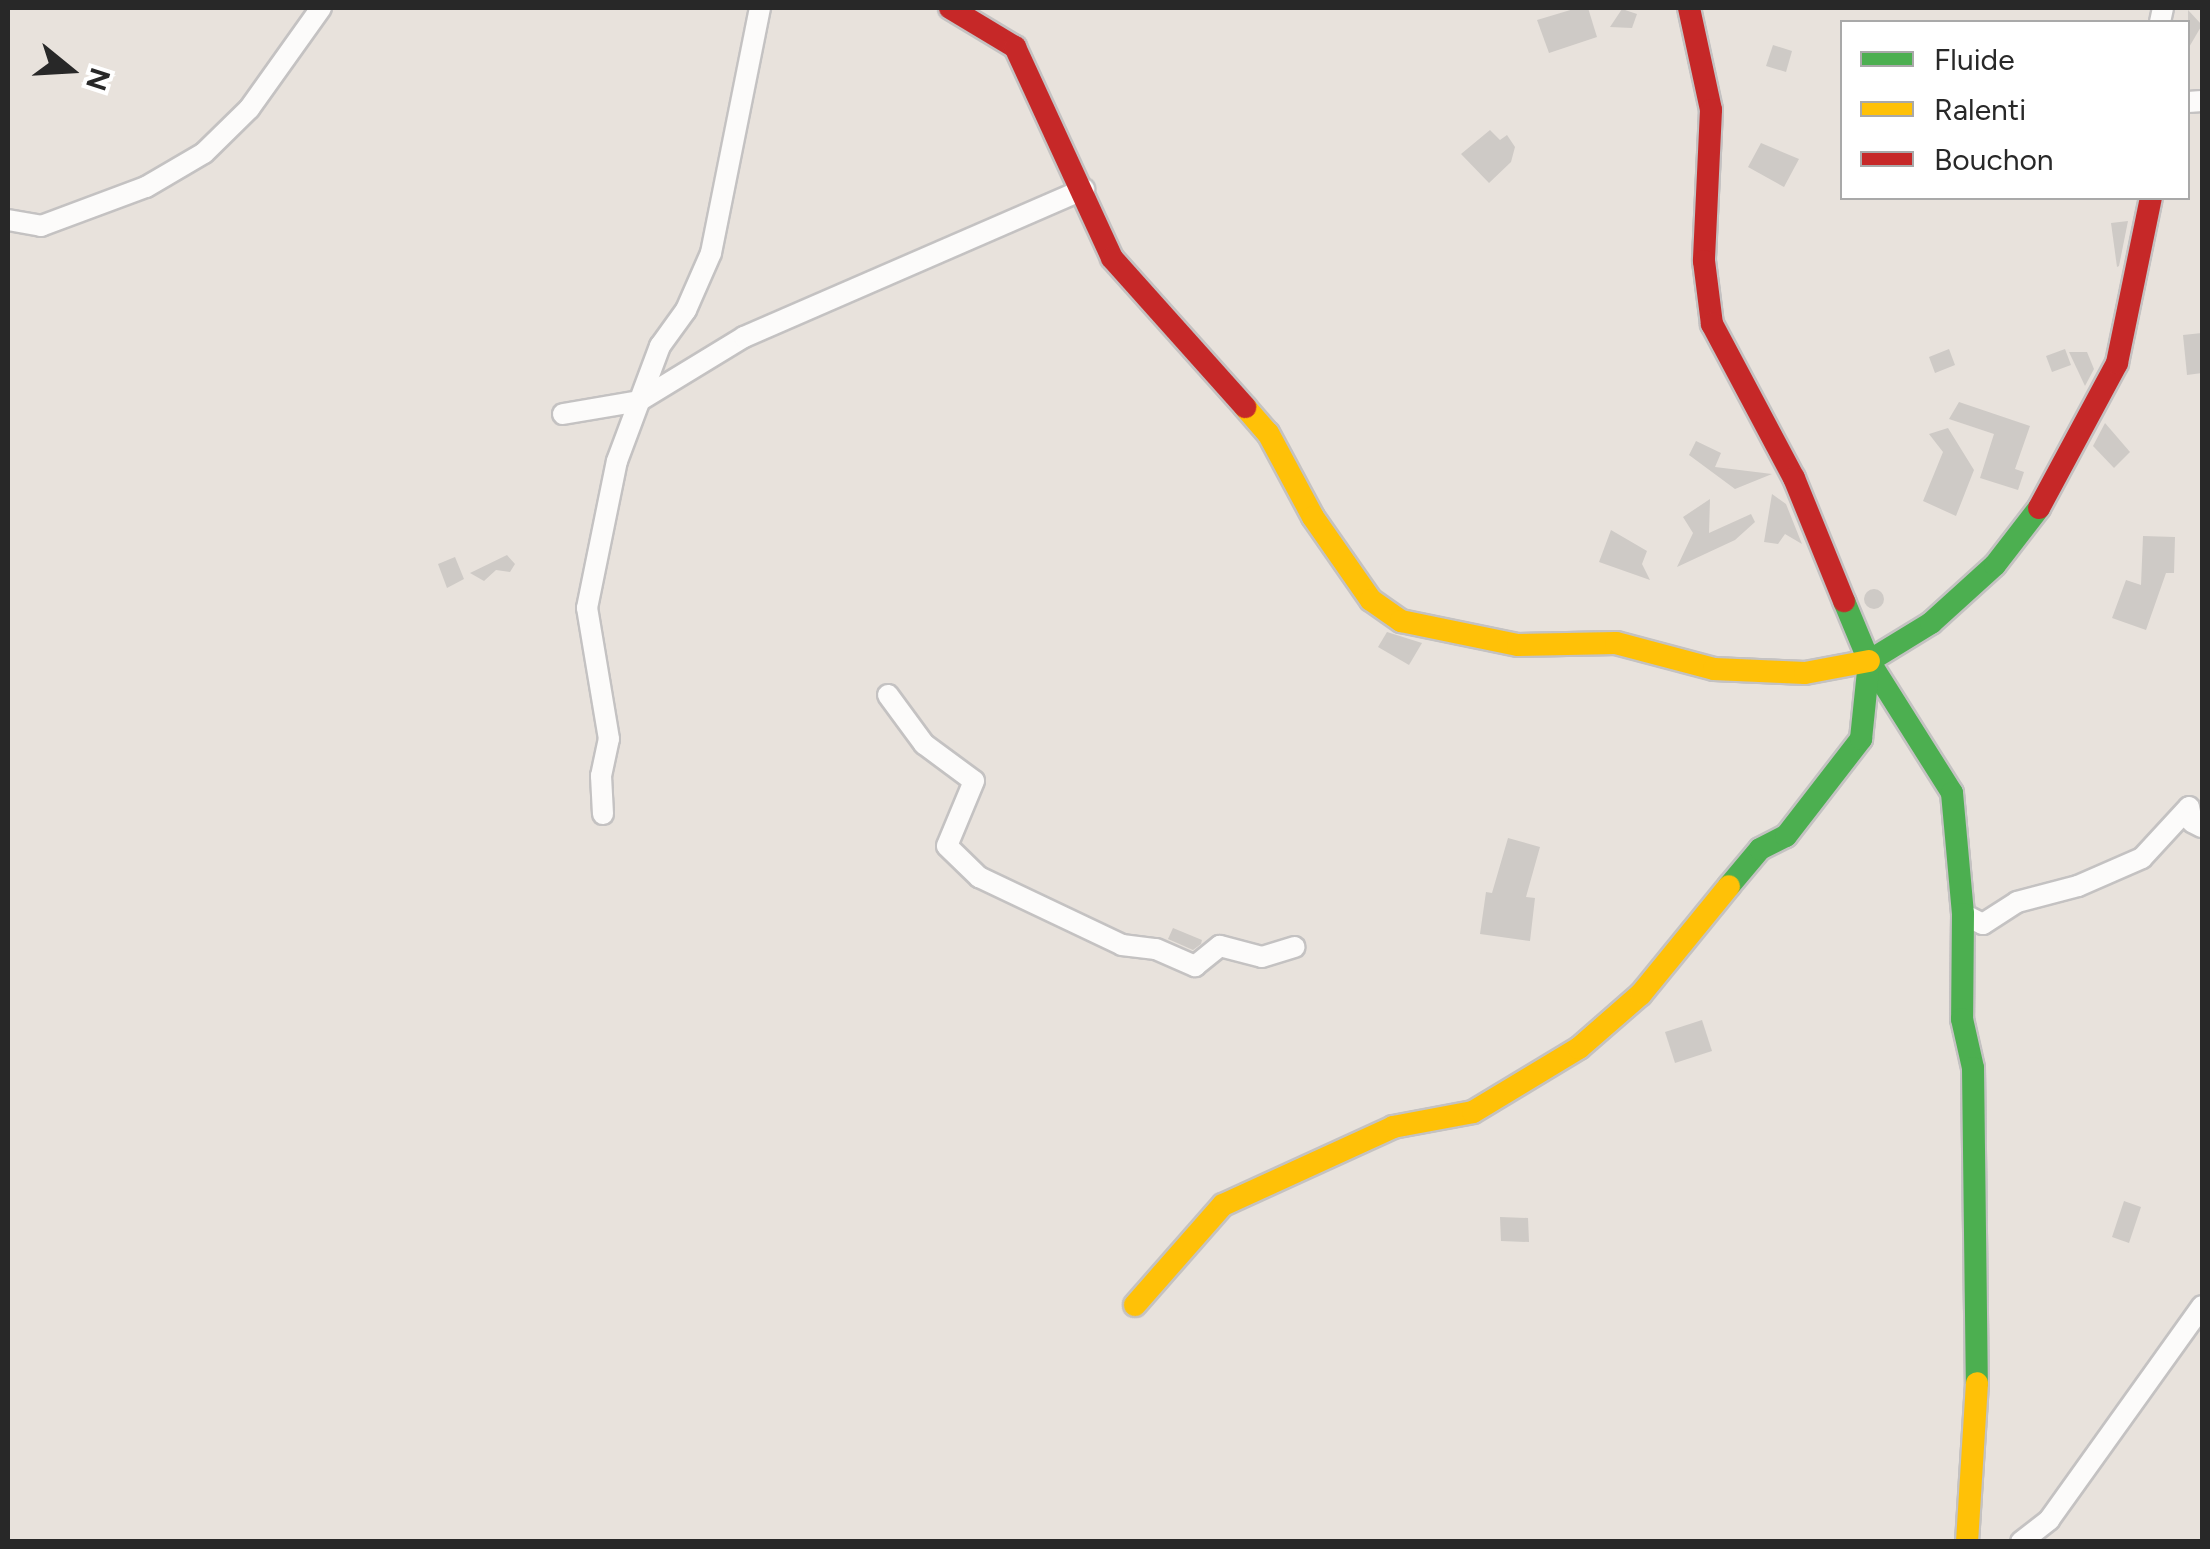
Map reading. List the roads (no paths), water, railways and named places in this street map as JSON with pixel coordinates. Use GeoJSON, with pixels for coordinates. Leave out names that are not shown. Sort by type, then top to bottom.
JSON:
{"type":"FeatureCollection","features":[{"type":"Feature","properties":{"kind":"street"},"geometry":{"type":"LineString","coordinates":[[8,220],[41,226],[146,187],[204,154],[249,108],[320,8]]}},
{"type":"Feature","properties":{"kind":"street"},"geometry":{"type":"LineString","coordinates":[[603,814],[601,776],[609,739],[587,608],[617,461],[660,346],[686,310],[710,253],[760,8]]}},
{"type":"Feature","properties":{"kind":"street"},"geometry":{"type":"LineString","coordinates":[[950,8],[1015,48],[1084,189],[1112,258],[1268,433],[1313,517],[1371,600],[1401,621],[1518,645],[1616,643],[1714,668],[1804,673],[1868,661],[1931,623],[1995,565],[2043,502],[2117,364],[2151,200]]}},
{"type":"Feature","properties":{"kind":"street"},"geometry":{"type":"LineString","coordinates":[[1689,8],[1711,110],[1704,261],[1712,324],[1794,478],[1868,661],[1917,729],[1952,794],[1963,914],[1962,1018],[1973,1068],[1970,1162],[1980,1330],[1967,1542]]}},
{"type":"Feature","properties":{"kind":"street"},"geometry":{"type":"LineString","coordinates":[[563,414],[639,401],[744,336],[1084,189]]}},
{"type":"Feature","properties":{"kind":"street"},"geometry":{"type":"LineString","coordinates":[[1136,1304],[1223,1205],[1393,1127],[1473,1112],[1610,1024],[1760,849],[1786,836],[1861,738],[1868,661]]}},
{"type":"Feature","properties":{"kind":"street"},"geometry":{"type":"LineString","coordinates":[[888,695],[924,744],[974,781],[948,846],[978,877],[1122,945],[1156,949],[1194,966],[1220,946],[1262,957],[1294,947]]}},
{"type":"Feature","properties":{"kind":"street"},"geometry":{"type":"LineString","coordinates":[[1963,914],[1983,924],[2017,902],[2078,886],[2142,858],[2189,807],[2192,822],[2202,827]]}},
{"type":"Feature","properties":{"kind":"street"},"geometry":{"type":"LineString","coordinates":[[2021,1542],[2048,1520],[2202,1306]]}}]}
